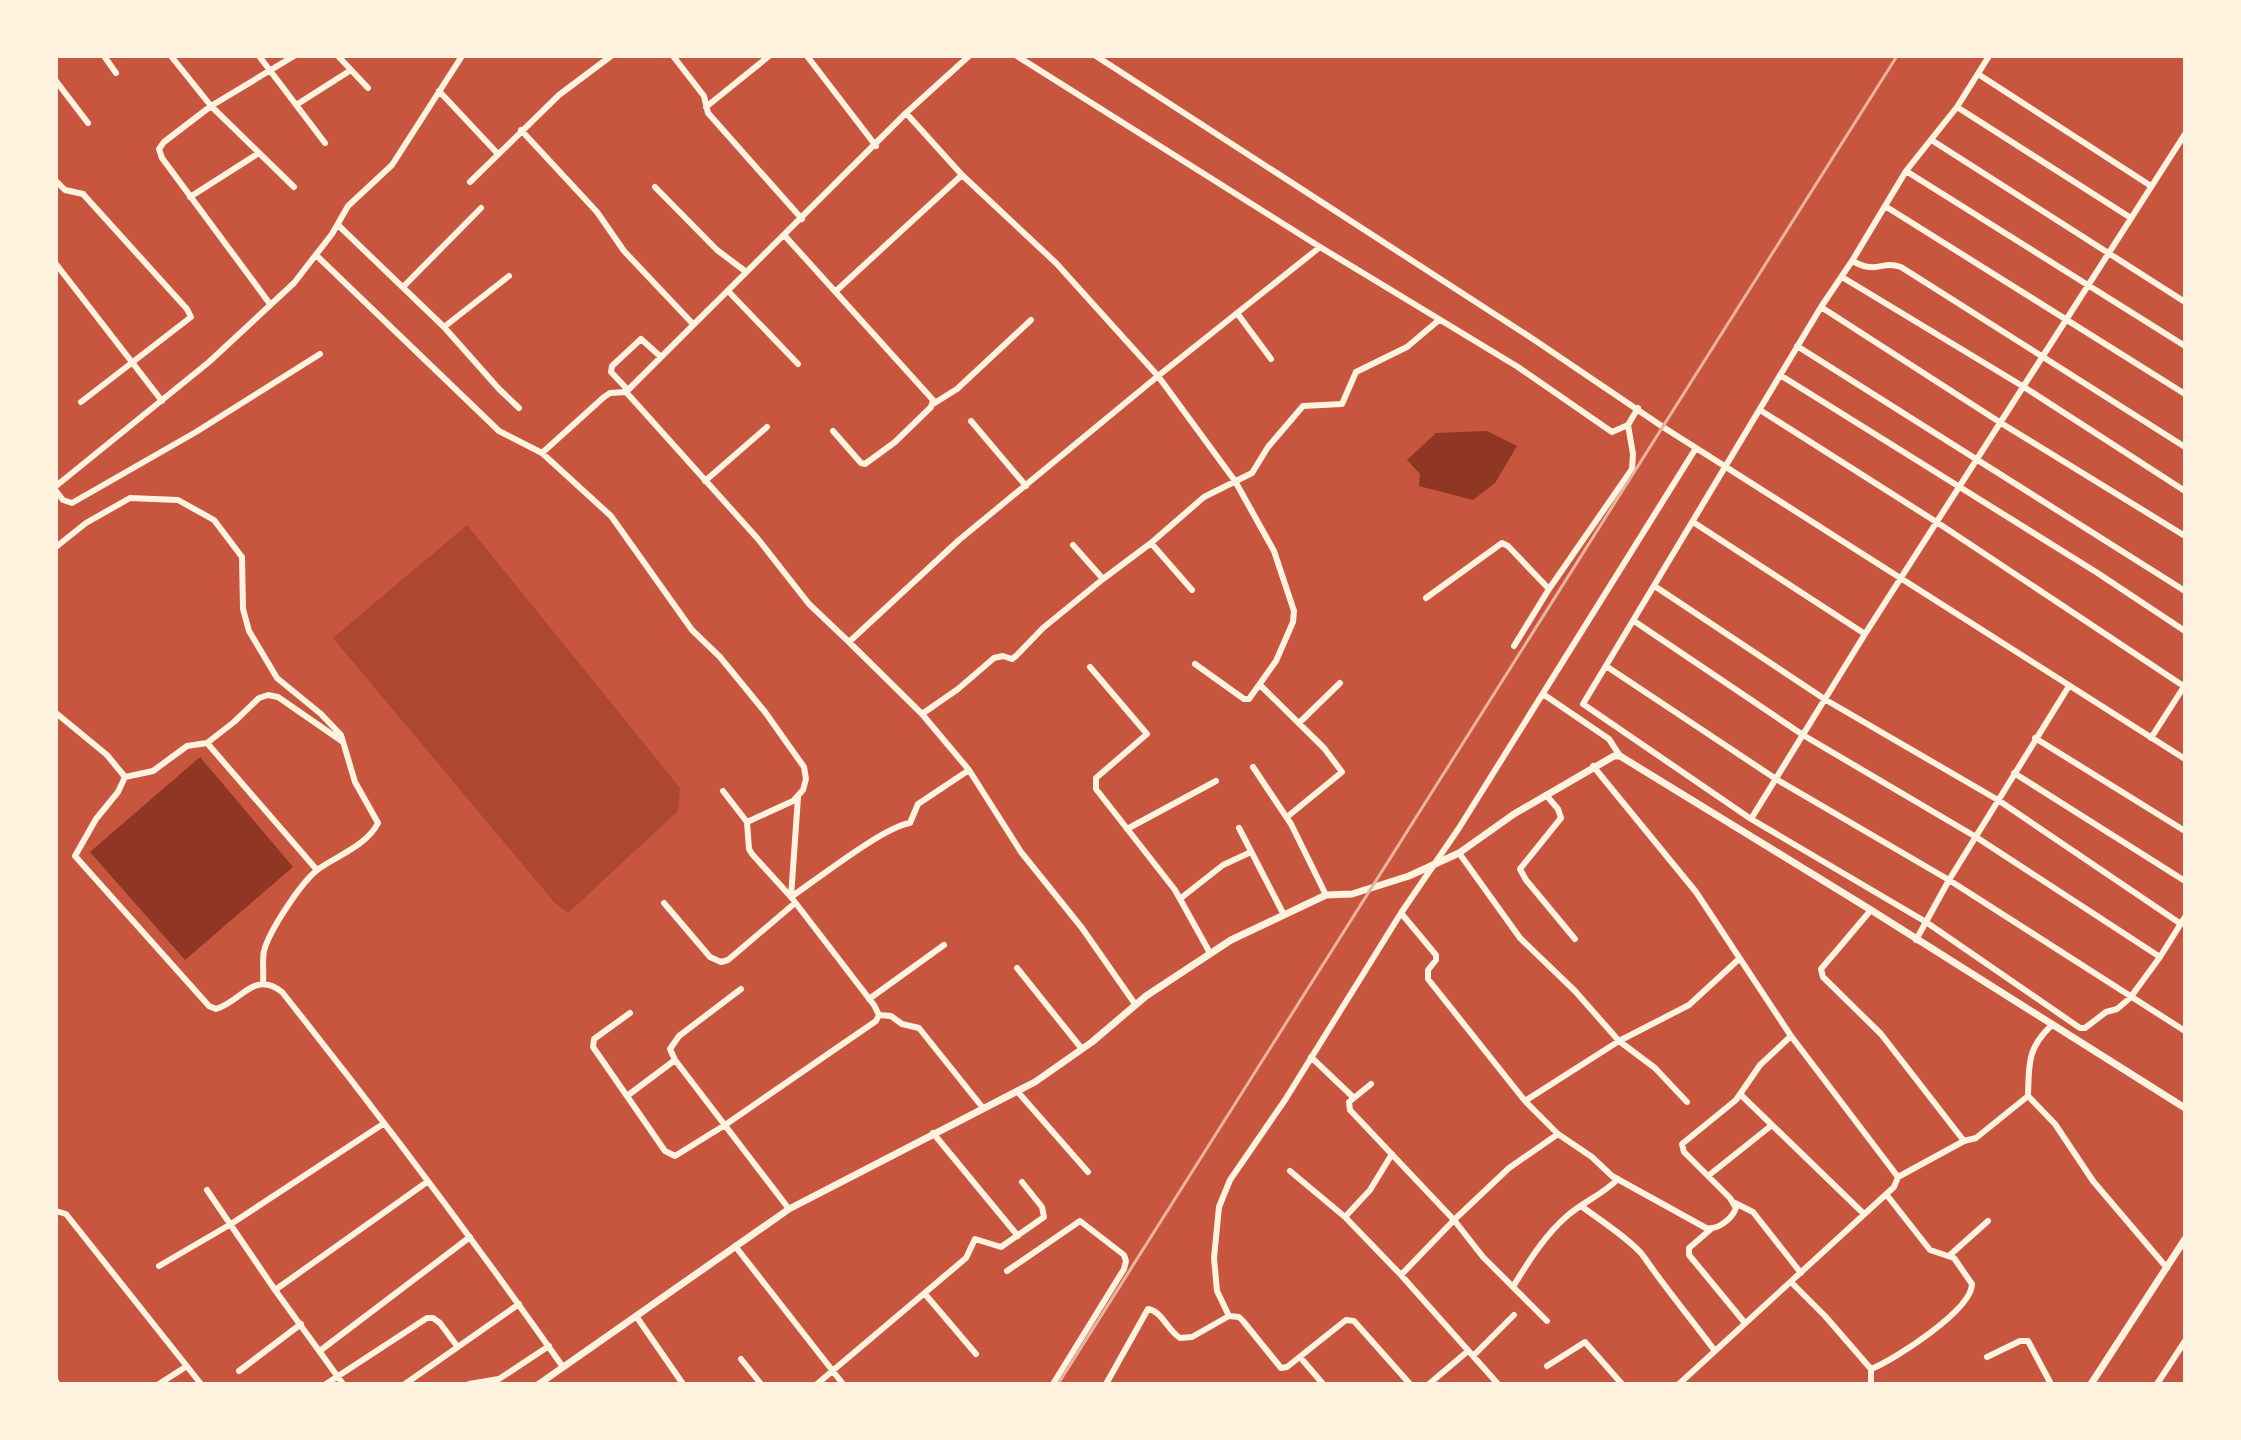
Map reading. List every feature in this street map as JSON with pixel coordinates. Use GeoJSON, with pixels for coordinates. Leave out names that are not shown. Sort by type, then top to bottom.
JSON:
{"type":"FeatureCollection","features":[{"type":"Feature","properties":{"kind":"street"},"geometry":{"type":"LineString","coordinates":[[104,56],[116,73]]}},
{"type":"Feature","properties":{"kind":"street"},"geometry":{"type":"LineString","coordinates":[[171,56],[211,106],[294,187]]}},
{"type":"Feature","properties":{"kind":"street"},"geometry":{"type":"LineString","coordinates":[[259,56],[325,143]]}},
{"type":"Feature","properties":{"kind":"street"},"geometry":{"type":"LineString","coordinates":[[270,304],[162,158],[159,149],[211,106],[294,56]]}},
{"type":"Feature","properties":{"kind":"street"},"geometry":{"type":"LineString","coordinates":[[338,56],[368,88]]}},
{"type":"Feature","properties":{"kind":"street"},"geometry":{"type":"LineString","coordinates":[[320,354],[205,427],[72,503],[63,500],[56,488],[209,362],[294,283],[338,225],[348,206],[392,165],[462,56]]}},
{"type":"Feature","properties":{"kind":"street"},"geometry":{"type":"LineString","coordinates":[[470,182],[559,95],[611,56]]}},
{"type":"Feature","properties":{"kind":"street"},"geometry":{"type":"LineString","coordinates":[[673,56],[704,96],[708,113],[802,219]]}},
{"type":"Feature","properties":{"kind":"street"},"geometry":{"type":"LineString","coordinates":[[706,107],[769,56]]}},
{"type":"Feature","properties":{"kind":"street"},"geometry":{"type":"LineString","coordinates":[[807,56],[876,146]]}},
{"type":"Feature","properties":{"kind":"street"},"geometry":{"type":"LineString","coordinates":[[542,453],[604,397],[627,391],[906,113],[969,56]]}},
{"type":"Feature","properties":{"kind":"street"},"geometry":{"type":"LineString","coordinates":[[1017,56],[1320,247],[1518,367],[1612,432],[1628,425],[1638,408]]}},
{"type":"Feature","properties":{"kind":"street"},"geometry":{"type":"LineString","coordinates":[[1096,56],[1725,467],[2185,759]]}},
{"type":"Feature","properties":{"kind":"street"},"geometry":{"type":"LineString","coordinates":[[1656,587],[1826,700],[1998,800],[2183,920],[2130,998],[2117,1009],[2080,1028],[1926,922],[1751,819],[1583,704],[1656,587],[1797,346],[1906,171],[1933,141],[1989,56]]}},
{"type":"Feature","properties":{"kind":"street"},"geometry":{"type":"LineString","coordinates":[[296,105],[351,70]]}},
{"type":"Feature","properties":{"kind":"street"},"geometry":{"type":"LineString","coordinates":[[1978,74],[2151,186]]}},
{"type":"Feature","properties":{"kind":"street"},"geometry":{"type":"LineString","coordinates":[[56,81],[88,123]]}},
{"type":"Feature","properties":{"kind":"street"},"geometry":{"type":"LineString","coordinates":[[439,91],[498,154]]}},
{"type":"Feature","properties":{"kind":"street"},"geometry":{"type":"LineString","coordinates":[[1957,107],[2131,218]]}},
{"type":"Feature","properties":{"kind":"street"},"geometry":{"type":"LineString","coordinates":[[906,113],[962,175],[1037,244],[1158,376],[1235,481],[1274,551],[1294,611],[1293,622],[1279,654],[1252,697],[1244,699],[1195,664]]}},
{"type":"Feature","properties":{"kind":"street"},"geometry":{"type":"LineString","coordinates":[[521,130],[597,212],[624,251],[693,324]]}},
{"type":"Feature","properties":{"kind":"street"},"geometry":{"type":"LineString","coordinates":[[1751,819],[1865,634],[2185,134]]}},
{"type":"Feature","properties":{"kind":"street"},"geometry":{"type":"LineString","coordinates":[[1933,141],[2185,302]]}},
{"type":"Feature","properties":{"kind":"street"},"geometry":{"type":"LineString","coordinates":[[190,197],[259,153]]}},
{"type":"Feature","properties":{"kind":"street"},"geometry":{"type":"LineString","coordinates":[[1906,171],[2185,346]]}},
{"type":"Feature","properties":{"kind":"street"},"geometry":{"type":"LineString","coordinates":[[836,291],[962,175]]}},
{"type":"Feature","properties":{"kind":"street"},"geometry":{"type":"LineString","coordinates":[[56,181],[65,190],[83,194],[191,314],[189,320],[81,402]]}},
{"type":"Feature","properties":{"kind":"street"},"geometry":{"type":"LineString","coordinates":[[655,187],[717,250],[745,271]]}},
{"type":"Feature","properties":{"kind":"street"},"geometry":{"type":"LineString","coordinates":[[1885,206],[2185,394]]}},
{"type":"Feature","properties":{"kind":"street"},"geometry":{"type":"LineString","coordinates":[[403,287],[481,208]]}},
{"type":"Feature","properties":{"kind":"street"},"geometry":{"type":"LineString","coordinates":[[338,225],[444,327],[519,408]]}},
{"type":"Feature","properties":{"kind":"street"},"geometry":{"type":"LineString","coordinates":[[785,236],[896,357],[933,400],[933,404]]}},
{"type":"Feature","properties":{"kind":"street"},"geometry":{"type":"LineString","coordinates":[[849,642],[959,540],[1320,247]]}},
{"type":"Feature","properties":{"kind":"street"},"geometry":{"type":"LineString","coordinates":[[316,255],[499,431],[542,453],[611,516],[692,630],[720,657],[765,712],[806,772],[803,790],[798,797],[747,822]]}},
{"type":"Feature","properties":{"kind":"street"},"geometry":{"type":"LineString","coordinates":[[1852,261],[1869,270],[1889,265],[1901,267],[2185,447]]}},
{"type":"Feature","properties":{"kind":"street"},"geometry":{"type":"LineString","coordinates":[[56,264],[162,401]]}},
{"type":"Feature","properties":{"kind":"street"},"geometry":{"type":"LineString","coordinates":[[444,327],[509,276]]}},
{"type":"Feature","properties":{"kind":"street"},"geometry":{"type":"LineString","coordinates":[[1842,277],[2024,387],[2185,491]]}},
{"type":"Feature","properties":{"kind":"street"},"geometry":{"type":"LineString","coordinates":[[729,292],[798,364]]}},
{"type":"Feature","properties":{"kind":"street"},"geometry":{"type":"LineString","coordinates":[[1821,307],[2185,536]]}},
{"type":"Feature","properties":{"kind":"street"},"geometry":{"type":"LineString","coordinates":[[1237,313],[1271,359]]}},
{"type":"Feature","properties":{"kind":"street"},"geometry":{"type":"LineString","coordinates":[[833,431],[865,464],[895,442],[933,404],[957,389],[1031,320]]}},
{"type":"Feature","properties":{"kind":"street"},"geometry":{"type":"LineString","coordinates":[[922,714],[994,658],[1016,656],[1043,628],[1204,497],[1252,473],[1268,447],[1303,406],[1342,404],[1356,372],[1407,347],[1439,320]]}},
{"type":"Feature","properties":{"kind":"street"},"geometry":{"type":"LineString","coordinates":[[661,357],[641,339],[612,366],[611,372],[758,539],[809,604],[922,714],[969,770],[1021,852],[1082,928],[1135,1004]]}},
{"type":"Feature","properties":{"kind":"street"},"geometry":{"type":"LineString","coordinates":[[1797,346],[2185,591]]}},
{"type":"Feature","properties":{"kind":"street"},"geometry":{"type":"LineString","coordinates":[[1780,375],[2185,631]]}},
{"type":"Feature","properties":{"kind":"street"},"geometry":{"type":"LineString","coordinates":[[1760,410],[2185,686],[2151,738]]}},
{"type":"Feature","properties":{"kind":"street"},"geometry":{"type":"LineString","coordinates":[[971,421],[1026,486]]}},
{"type":"Feature","properties":{"kind":"street"},"geometry":{"type":"LineString","coordinates":[[1514,646],[1549,589],[1632,469],[1628,425]]}},
{"type":"Feature","properties":{"kind":"street"},"geometry":{"type":"LineString","coordinates":[[705,481],[767,427]]}},
{"type":"Feature","properties":{"kind":"street"},"geometry":{"type":"LineString","coordinates":[[1229,1316],[1218,1295],[1214,1239],[1219,1207],[1230,1180],[1543,694],[1696,448]]}},
{"type":"Feature","properties":{"kind":"street"},"geometry":{"type":"LineString","coordinates":[[56,547],[86,523],[130,498],[178,500],[214,520],[242,557],[243,609],[249,631],[277,678],[341,735],[355,782],[378,823],[374,830],[342,856],[317,870],[279,918],[264,950],[263,982]]}},
{"type":"Feature","properties":{"kind":"street"},"geometry":{"type":"LineString","coordinates":[[1693,522],[1865,634]]}},
{"type":"Feature","properties":{"kind":"street"},"geometry":{"type":"LineString","coordinates":[[1151,543],[1192,590]]}},
{"type":"Feature","properties":{"kind":"street"},"geometry":{"type":"LineString","coordinates":[[1426,598],[1502,543],[1549,589]]}},
{"type":"Feature","properties":{"kind":"street"},"geometry":{"type":"LineString","coordinates":[[1073,545],[1103,579]]}},
{"type":"Feature","properties":{"kind":"street"},"geometry":{"type":"LineString","coordinates":[[1634,621],[1803,735],[1976,837],[2160,957]]}},
{"type":"Feature","properties":{"kind":"street"},"geometry":{"type":"LineString","coordinates":[[1606,666],[1776,779],[1949,880],[2185,1031]]}},
{"type":"Feature","properties":{"kind":"street"},"geometry":{"type":"LineString","coordinates":[[1090,667],[1147,734],[1101,773],[1095,784],[1181,898],[1210,953]]}},
{"type":"Feature","properties":{"kind":"street"},"geometry":{"type":"LineString","coordinates":[[1299,723],[1340,683]]}},
{"type":"Feature","properties":{"kind":"street"},"geometry":{"type":"LineString","coordinates":[[1260,685],[1324,748],[1342,772],[1287,817]]}},
{"type":"Feature","properties":{"kind":"street"},"geometry":{"type":"LineString","coordinates":[[1916,940],[1949,880],[2069,686]]}},
{"type":"Feature","properties":{"kind":"street"},"geometry":{"type":"LineString","coordinates":[[1543,694],[1609,739],[1620,756],[2185,1108]]}},
{"type":"Feature","properties":{"kind":"street"},"geometry":{"type":"LineString","coordinates":[[343,742],[278,697],[268,695],[259,698],[207,743],[187,746],[153,771],[125,777],[75,856],[209,1006],[216,1009],[229,1005],[263,982],[282,992],[357,1085],[563,1367]]}},
{"type":"Feature","properties":{"kind":"street"},"geometry":{"type":"LineString","coordinates":[[56,713],[107,755],[125,777]]}},
{"type":"Feature","properties":{"kind":"street"},"geometry":{"type":"LineString","coordinates":[[2035,738],[2185,831]]}},
{"type":"Feature","properties":{"kind":"street"},"geometry":{"type":"LineString","coordinates":[[207,743],[317,870]]}},
{"type":"Feature","properties":{"kind":"street"},"geometry":{"type":"LineString","coordinates":[[539,1384],[789,1209],[1017,1091],[1082,1049],[1135,1004],[1243,933],[1326,895],[1352,894],[1409,876],[1459,853],[1593,766],[1607,758],[1620,756]]}},
{"type":"Feature","properties":{"kind":"street"},"geometry":{"type":"LineString","coordinates":[[1593,766],[1696,892],[1791,1036],[1898,1177]]}},
{"type":"Feature","properties":{"kind":"street"},"geometry":{"type":"LineString","coordinates":[[1253,767],[1287,817],[1326,895]]}},
{"type":"Feature","properties":{"kind":"street"},"geometry":{"type":"LineString","coordinates":[[664,903],[710,957],[721,962],[728,960],[793,900],[890,830],[910,823],[918,804],[969,770]]}},
{"type":"Feature","properties":{"kind":"street"},"geometry":{"type":"LineString","coordinates":[[2014,773],[2185,881]]}},
{"type":"Feature","properties":{"kind":"street"},"geometry":{"type":"LineString","coordinates":[[1127,829],[1216,781]]}},
{"type":"Feature","properties":{"kind":"street"},"geometry":{"type":"LineString","coordinates":[[723,791],[747,822],[752,854],[793,900],[879,1015]]}},
{"type":"Feature","properties":{"kind":"street"},"geometry":{"type":"LineString","coordinates":[[1546,795],[1558,809],[1561,818],[1520,869],[1575,939]]}},
{"type":"Feature","properties":{"kind":"street"},"geometry":{"type":"LineString","coordinates":[[793,900],[798,797]]}},
{"type":"Feature","properties":{"kind":"street"},"geometry":{"type":"LineString","coordinates":[[1239,828],[1284,915]]}},
{"type":"Feature","properties":{"kind":"street"},"geometry":{"type":"LineString","coordinates":[[1181,898],[1223,865],[1251,852]]}},
{"type":"Feature","properties":{"kind":"street"},"geometry":{"type":"LineString","coordinates":[[1459,853],[1520,938],[1575,991],[1619,1041],[1655,1068],[1687,1102]]}},
{"type":"Feature","properties":{"kind":"street"},"geometry":{"type":"LineString","coordinates":[[1871,910],[1821,973],[1881,1034],[1964,1141]]}},
{"type":"Feature","properties":{"kind":"street"},"geometry":{"type":"LineString","coordinates":[[1401,913],[1436,955],[1428,970],[1428,979],[1525,1101],[1558,1134],[1618,1179],[1711,1229]]}},
{"type":"Feature","properties":{"kind":"street"},"geometry":{"type":"LineString","coordinates":[[869,999],[944,945]]}},
{"type":"Feature","properties":{"kind":"street"},"geometry":{"type":"LineString","coordinates":[[1525,1101],[1619,1041],[1689,1005],[1739,959]]}},
{"type":"Feature","properties":{"kind":"street"},"geometry":{"type":"LineString","coordinates":[[1017,968],[1082,1049]]}},
{"type":"Feature","properties":{"kind":"street"},"geometry":{"type":"LineString","coordinates":[[741,989],[679,1036],[670,1049],[675,1060],[789,1209]]}},
{"type":"Feature","properties":{"kind":"street"},"geometry":{"type":"LineString","coordinates":[[630,1013],[592,1043],[670,1155],[675,1156],[876,1021],[879,1015]]}},
{"type":"Feature","properties":{"kind":"street"},"geometry":{"type":"LineString","coordinates":[[879,1015],[891,1016],[902,1024],[919,1028],[983,1108]]}},
{"type":"Feature","properties":{"kind":"street"},"geometry":{"type":"LineString","coordinates":[[2052,1025],[2038,1037],[2030,1051],[2028,1096],[2055,1124],[2093,1181],[2167,1268]]}},
{"type":"Feature","properties":{"kind":"street"},"geometry":{"type":"LineString","coordinates":[[1791,1036],[1760,1065],[1741,1095],[1682,1144],[1684,1152],[1735,1203],[1753,1212],[1801,1273]]}},
{"type":"Feature","properties":{"kind":"street"},"geometry":{"type":"LineString","coordinates":[[1311,1057],[1354,1098]]}},
{"type":"Feature","properties":{"kind":"street"},"geometry":{"type":"LineString","coordinates":[[627,1096],[675,1060]]}},
{"type":"Feature","properties":{"kind":"street"},"geometry":{"type":"LineString","coordinates":[[1371,1084],[1349,1102],[1350,1110],[1454,1220],[1483,1257],[1547,1321]]}},
{"type":"Feature","properties":{"kind":"street"},"geometry":{"type":"LineString","coordinates":[[1017,1091],[1088,1172]]}},
{"type":"Feature","properties":{"kind":"street"},"geometry":{"type":"LineString","coordinates":[[1741,1095],[1864,1214]]}},
{"type":"Feature","properties":{"kind":"street"},"geometry":{"type":"LineString","coordinates":[[1679,1384],[1894,1187],[1898,1177],[1964,1141],[1976,1138],[2028,1096]]}},
{"type":"Feature","properties":{"kind":"street"},"geometry":{"type":"LineString","coordinates":[[159,1266],[231,1224],[383,1124]]}},
{"type":"Feature","properties":{"kind":"street"},"geometry":{"type":"LineString","coordinates":[[1708,1176],[1772,1125]]}},
{"type":"Feature","properties":{"kind":"street"},"geometry":{"type":"LineString","coordinates":[[933,1133],[1018,1236]]}},
{"type":"Feature","properties":{"kind":"street"},"geometry":{"type":"LineString","coordinates":[[1401,1275],[1509,1168],[1558,1134]]}},
{"type":"Feature","properties":{"kind":"street"},"geometry":{"type":"LineString","coordinates":[[1345,1217],[1370,1190],[1392,1154]]}},
{"type":"Feature","properties":{"kind":"street"},"geometry":{"type":"LineString","coordinates":[[1290,1171],[1345,1217],[1498,1384]]}},
{"type":"Feature","properties":{"kind":"street"},"geometry":{"type":"LineString","coordinates":[[1514,1285],[1540,1246],[1570,1213],[1599,1197],[1618,1179]]}},
{"type":"Feature","properties":{"kind":"street"},"geometry":{"type":"LineString","coordinates":[[275,1290],[427,1182]]}},
{"type":"Feature","properties":{"kind":"street"},"geometry":{"type":"LineString","coordinates":[[817,1384],[966,1258],[975,1239],[1001,1247],[1044,1217],[1042,1207],[1022,1182]]}},
{"type":"Feature","properties":{"kind":"street"},"geometry":{"type":"LineString","coordinates":[[207,1190],[343,1384]]}},
{"type":"Feature","properties":{"kind":"street"},"geometry":{"type":"LineString","coordinates":[[1871,1369],[1933,1332],[1970,1296],[1972,1284],[1950,1255],[1930,1250],[1886,1194]]}},
{"type":"Feature","properties":{"kind":"street"},"geometry":{"type":"LineString","coordinates":[[56,1202],[59,1211],[199,1383]]}},
{"type":"Feature","properties":{"kind":"street"},"geometry":{"type":"LineString","coordinates":[[1735,1203],[1734,1213],[1689,1248],[1689,1255],[1745,1323]]}},
{"type":"Feature","properties":{"kind":"street"},"geometry":{"type":"LineString","coordinates":[[1581,1206],[1645,1257],[1650,1269],[1715,1351]]}},
{"type":"Feature","properties":{"kind":"street"},"geometry":{"type":"LineString","coordinates":[[1007,1271],[1080,1221],[1124,1255],[1124,1269],[1053,1384]]}},
{"type":"Feature","properties":{"kind":"street"},"geometry":{"type":"LineString","coordinates":[[1950,1255],[1988,1221]]}},
{"type":"Feature","properties":{"kind":"street"},"geometry":{"type":"LineString","coordinates":[[321,1350],[470,1237]]}},
{"type":"Feature","properties":{"kind":"street"},"geometry":{"type":"LineString","coordinates":[[2091,1384],[2185,1239]]}},
{"type":"Feature","properties":{"kind":"street"},"geometry":{"type":"LineString","coordinates":[[735,1246],[843,1384]]}},
{"type":"Feature","properties":{"kind":"street"},"geometry":{"type":"LineString","coordinates":[[1791,1282],[1871,1369],[1871,1384]]}},
{"type":"Feature","properties":{"kind":"street"},"geometry":{"type":"LineString","coordinates":[[925,1294],[976,1354]]}},
{"type":"Feature","properties":{"kind":"street"},"geometry":{"type":"LineString","coordinates":[[405,1384],[519,1304]]}},
{"type":"Feature","properties":{"kind":"street"},"geometry":{"type":"LineString","coordinates":[[1106,1384],[1148,1309],[1156,1311],[1180,1338],[1192,1337],[1229,1316],[1239,1317],[1278,1366],[1287,1367],[1350,1320],[1410,1384]]}},
{"type":"Feature","properties":{"kind":"street"},"geometry":{"type":"LineString","coordinates":[[1429,1384],[1514,1315]]}},
{"type":"Feature","properties":{"kind":"street"},"geometry":{"type":"LineString","coordinates":[[636,1316],[683,1384]]}},
{"type":"Feature","properties":{"kind":"street"},"geometry":{"type":"LineString","coordinates":[[326,1384],[427,1318],[440,1323],[457,1346]]}},
{"type":"Feature","properties":{"kind":"street"},"geometry":{"type":"LineString","coordinates":[[239,1371],[301,1324]]}},
{"type":"Feature","properties":{"kind":"street"},"geometry":{"type":"LineString","coordinates":[[1987,1357],[2020,1341],[2028,1341],[2051,1384]]}},
{"type":"Feature","properties":{"kind":"street"},"geometry":{"type":"LineString","coordinates":[[2157,1384],[2185,1341]]}},
{"type":"Feature","properties":{"kind":"street"},"geometry":{"type":"LineString","coordinates":[[1547,1366],[1585,1342],[1622,1384]]}},
{"type":"Feature","properties":{"kind":"street"},"geometry":{"type":"LineString","coordinates":[[469,1384],[499,1379],[549,1346]]}},
{"type":"Feature","properties":{"kind":"street"},"geometry":{"type":"LineString","coordinates":[[1300,1357],[1323,1384]]}},
{"type":"Feature","properties":{"kind":"street"},"geometry":{"type":"LineString","coordinates":[[741,1359],[761,1384]]}},
{"type":"Feature","properties":{"kind":"street"},"geometry":{"type":"LineString","coordinates":[[159,1384],[187,1366]]}},
{"type":"Feature","properties":{"kind":"shaded area"},"geometry":{"type":"Polygon","coordinates":[[[1487,431],[1517,446],[1495,483],[1473,500],[1419,486],[1420,474],[1407,460],[1436,433],[1487,431]]]}},
{"type":"Feature","properties":{"kind":"shaded area"},"geometry":{"type":"Polygon","coordinates":[[[467,525],[680,788],[678,811],[568,913],[554,902],[333,638],[467,525]]]}},
{"type":"Feature","properties":{"kind":"shaded area"},"geometry":{"type":"Polygon","coordinates":[[[200,757],[293,867],[185,960],[90,852],[200,757]]]}},
{"type":"Feature","properties":{"kind":"railway"},"geometry":{"type":"LineString","coordinates":[[1058,1384],[1897,56]]}}]}
